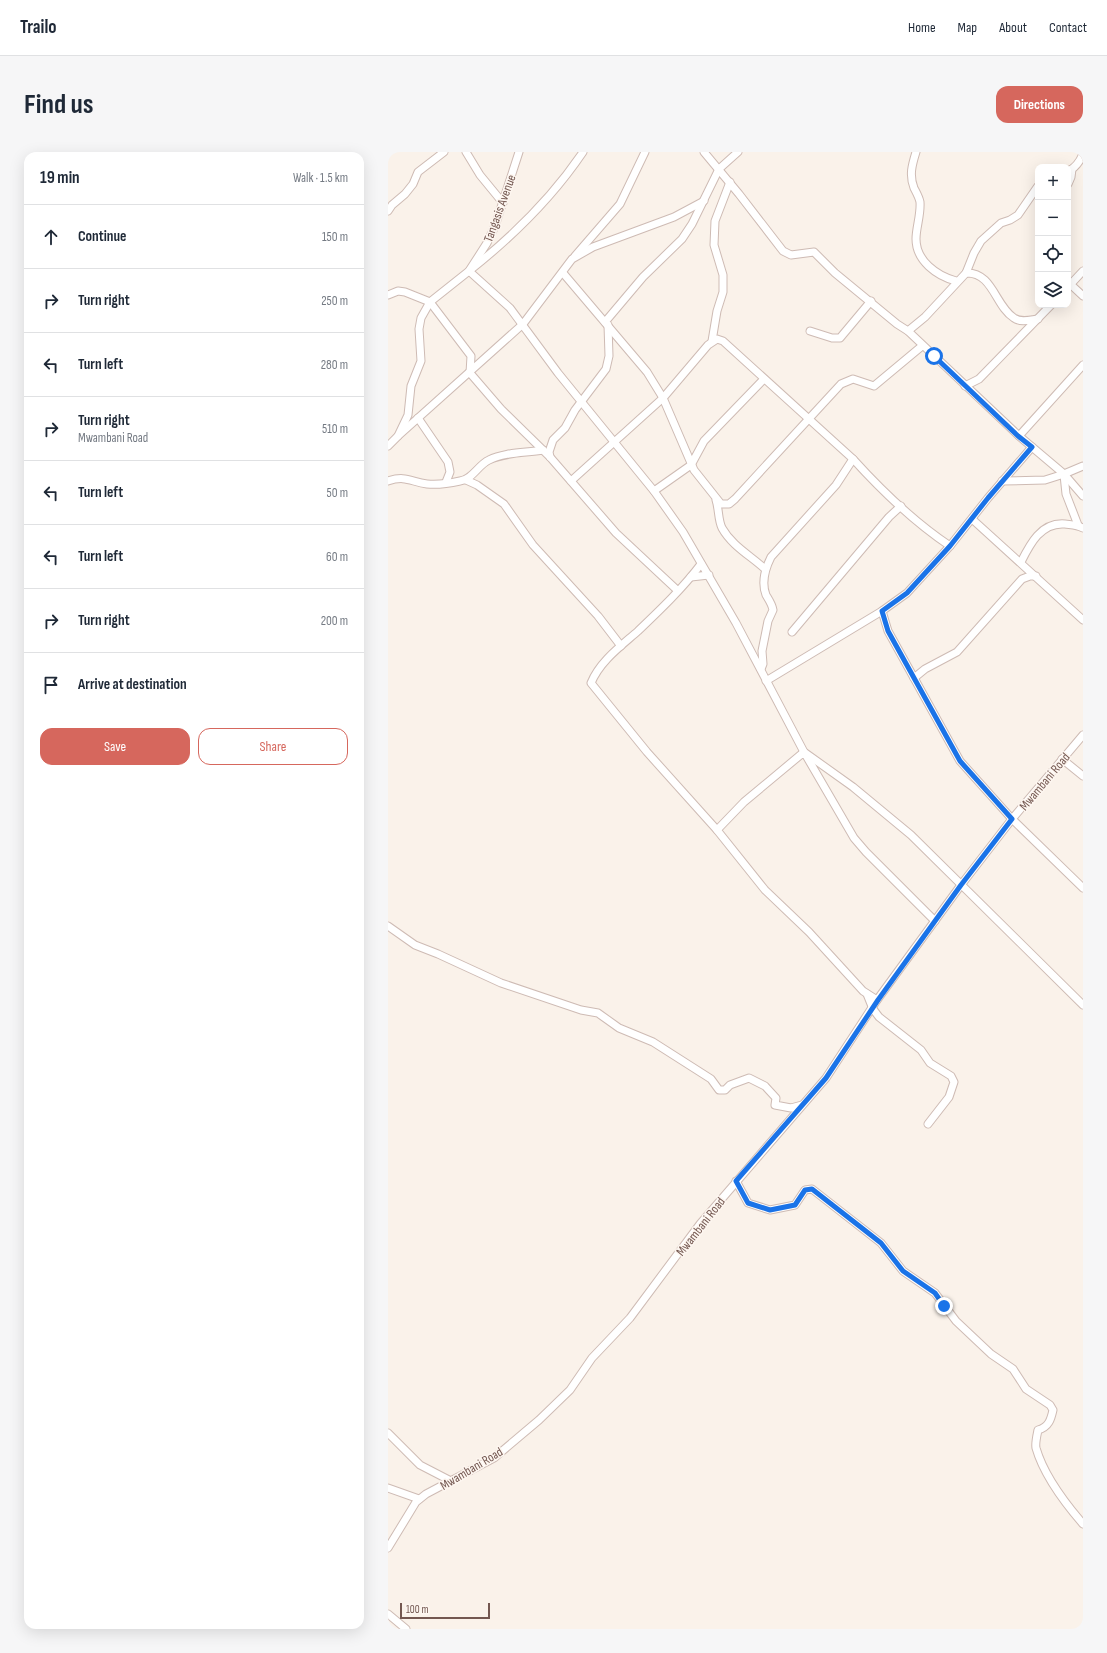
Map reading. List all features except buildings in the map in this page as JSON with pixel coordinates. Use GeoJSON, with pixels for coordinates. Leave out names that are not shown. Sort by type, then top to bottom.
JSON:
{"type":"FeatureCollection","features":[{"type":"Feature","properties":{"kind":"street"},"geometry":{"type":"LineString","coordinates":[[388,211],[392,205],[406,194],[413,184],[418,172],[444,152]]}},
{"type":"Feature","properties":{"kind":"street"},"geometry":{"type":"LineString","coordinates":[[466,152],[480,175],[503,203]]}},
{"type":"Feature","properties":{"kind":"street","name":"Tangasis Avenue"},"geometry":{"type":"LineString","coordinates":[[388,446],[398,436],[408,415],[412,386],[421,361],[419,329],[421,318],[430,302],[469,271],[487,243],[503,203],[519,152]]}},
{"type":"Feature","properties":{"kind":"street"},"geometry":{"type":"LineString","coordinates":[[583,152],[531,216],[498,248],[469,271],[510,308],[524,324],[558,373],[654,491],[683,532],[701,564],[709,574],[804,752],[854,838],[935,921]]}},
{"type":"Feature","properties":{"kind":"street"},"geometry":{"type":"LineString","coordinates":[[398,436],[470,374],[524,324],[572,259],[620,204],[645,152]]}},
{"type":"Feature","properties":{"kind":"street"},"geometry":{"type":"LineString","coordinates":[[704,152],[730,182],[783,252],[791,255],[814,252],[835,273],[871,301],[897,324],[908,331],[1018,436],[1052,466],[1064,474],[1083,496]]}},
{"type":"Feature","properties":{"kind":"street"},"geometry":{"type":"LineString","coordinates":[[550,457],[549,452],[553,440],[564,428],[574,410],[606,369],[610,356],[606,323],[643,277],[682,239],[692,224],[719,169],[738,152]]}},
{"type":"Feature","properties":{"kind":"street"},"geometry":{"type":"LineString","coordinates":[[916,152],[911,166],[911,180],[920,201],[916,240],[918,249],[922,258],[936,273],[956,281]]}},
{"type":"Feature","properties":{"kind":"street"},"geometry":{"type":"LineString","coordinates":[[1071,169],[1080,162],[1083,153]]}},
{"type":"Feature","properties":{"kind":"street"},"geometry":{"type":"LineString","coordinates":[[712,341],[717,311],[723,292],[723,274],[714,245],[715,221],[730,182]]}},
{"type":"Feature","properties":{"kind":"street"},"geometry":{"type":"LineString","coordinates":[[908,331],[939,302],[956,281],[966,273],[974,253],[981,241],[1001,223],[1010,220],[1018,214],[1035,190]]}},
{"type":"Feature","properties":{"kind":"street"},"geometry":{"type":"LineString","coordinates":[[572,259],[593,247],[674,217],[704,201]]}},
{"type":"Feature","properties":{"kind":"street"},"geometry":{"type":"LineString","coordinates":[[1071,282],[1083,271]]}},
{"type":"Feature","properties":{"kind":"street"},"geometry":{"type":"LineString","coordinates":[[966,273],[973,272],[985,280],[1007,312],[1015,318],[1024,321],[1038,319]]}},
{"type":"Feature","properties":{"kind":"street"},"geometry":{"type":"LineString","coordinates":[[563,273],[647,372],[662,398],[691,465],[721,504],[730,504],[841,384],[854,379],[874,386],[922,346]]}},
{"type":"Feature","properties":{"kind":"street"},"geometry":{"type":"LineString","coordinates":[[1071,286],[1083,296]]}},
{"type":"Feature","properties":{"kind":"street"},"geometry":{"type":"LineString","coordinates":[[388,295],[398,291],[405,292],[430,302],[471,356],[485,360]]}},
{"type":"Feature","properties":{"kind":"street"},"geometry":{"type":"LineString","coordinates":[[810,331],[832,338],[840,338],[871,301]]}},
{"type":"Feature","properties":{"kind":"street"},"geometry":{"type":"LineString","coordinates":[[965,386],[979,379],[1048,308]]}},
{"type":"Feature","properties":{"kind":"street"},"geometry":{"type":"LineString","coordinates":[[571,481],[662,398],[712,341],[717,339],[724,341],[764,379],[809,418],[924,529],[950,546]]}},
{"type":"Feature","properties":{"kind":"street"},"geometry":{"type":"LineString","coordinates":[[471,356],[470,374],[501,409],[550,457],[616,533],[677,590]]}},
{"type":"Feature","properties":{"kind":"street"},"geometry":{"type":"LineString","coordinates":[[1018,436],[1083,365]]}},
{"type":"Feature","properties":{"kind":"street"},"geometry":{"type":"LineString","coordinates":[[654,491],[691,465],[704,441],[764,379]]}},
{"type":"Feature","properties":{"kind":"street"},"geometry":{"type":"LineString","coordinates":[[974,395],[979,379]]}},
{"type":"Feature","properties":{"kind":"street"},"geometry":{"type":"LineString","coordinates":[[418,418],[448,462],[450,472],[446,482]]}},
{"type":"Feature","properties":{"kind":"street"},"geometry":{"type":"LineString","coordinates":[[766,681],[882,611],[907,593],[950,546],[1002,481],[1032,447]]}},
{"type":"Feature","properties":{"kind":"street"},"geometry":{"type":"LineString","coordinates":[[466,480],[488,460],[500,456],[543,450]]}},
{"type":"Feature","properties":{"kind":"street"},"geometry":{"type":"LineString","coordinates":[[760,669],[763,664],[762,651],[768,621],[773,610],[766,594],[764,584],[765,569],[771,557],[836,485],[853,459]]}},
{"type":"Feature","properties":{"kind":"street"},"geometry":{"type":"LineString","coordinates":[[1002,481],[1045,480],[1083,466]]}},
{"type":"Feature","properties":{"kind":"street"},"geometry":{"type":"LineString","coordinates":[[1064,474],[1066,494],[1080,527]]}},
{"type":"Feature","properties":{"kind":"street"},"geometry":{"type":"LineString","coordinates":[[388,481],[396,478],[411,479],[426,484],[466,480],[477,485],[504,504],[532,545],[598,616],[621,646]]}},
{"type":"Feature","properties":{"kind":"street"},"geometry":{"type":"LineString","coordinates":[[715,498],[720,510],[720,522],[722,528],[744,553],[765,569]]}},
{"type":"Feature","properties":{"kind":"street"},"geometry":{"type":"LineString","coordinates":[[792,632],[889,517],[901,506]]}},
{"type":"Feature","properties":{"kind":"street"},"geometry":{"type":"LineString","coordinates":[[972,519],[1083,620]]}},
{"type":"Feature","properties":{"kind":"street"},"geometry":{"type":"LineString","coordinates":[[1020,562],[1032,542],[1048,526],[1055,523],[1080,527]]}},
{"type":"Feature","properties":{"kind":"street"},"geometry":{"type":"LineString","coordinates":[[701,564],[691,577],[599,668],[591,682],[593,687],[647,752],[717,830],[765,890],[809,932],[867,994],[878,1000]]}},
{"type":"Feature","properties":{"kind":"street"},"geometry":{"type":"LineString","coordinates":[[691,577],[709,574]]}},
{"type":"Feature","properties":{"kind":"street"},"geometry":{"type":"LineString","coordinates":[[914,678],[926,669],[957,652],[1022,579],[1030,576],[1036,576]]}},
{"type":"Feature","properties":{"kind":"street"},"geometry":{"type":"LineString","coordinates":[[882,611],[888,631],[960,761],[1012,819],[1083,888]]}},
{"type":"Feature","properties":{"kind":"street","name":"Mwambani Road"},"geometry":{"type":"LineString","coordinates":[[388,1548],[411,1508],[419,1499],[494,1458],[539,1420],[570,1390],[592,1358],[630,1318],[700,1224],[826,1078],[878,1000],[961,885],[1012,819],[1083,735]]}},
{"type":"Feature","properties":{"kind":"street"},"geometry":{"type":"LineString","coordinates":[[717,830],[744,802],[804,752]]}},
{"type":"Feature","properties":{"kind":"street"},"geometry":{"type":"LineString","coordinates":[[804,752],[853,787],[911,835],[1083,1005]]}},
{"type":"Feature","properties":{"kind":"street"},"geometry":{"type":"LineString","coordinates":[[1062,759],[1083,776]]}},
{"type":"Feature","properties":{"kind":"street"},"geometry":{"type":"LineString","coordinates":[[388,926],[421,948],[438,954],[501,983],[581,1010],[598,1013],[619,1028],[653,1042],[711,1079],[719,1090],[725,1090],[730,1085],[749,1078],[770,1090],[776,1098],[775,1105],[786,1108],[802,1105]]}},
{"type":"Feature","properties":{"kind":"street"},"geometry":{"type":"LineString","coordinates":[[867,994],[873,1009],[879,1017],[921,1050],[930,1062],[951,1076],[954,1082],[949,1096],[928,1124]]}},
{"type":"Feature","properties":{"kind":"street"},"geometry":{"type":"LineString","coordinates":[[736,1181],[748,1203],[770,1210],[795,1205],[805,1190],[812,1189],[881,1243],[903,1271],[935,1293],[956,1321],[991,1354],[1013,1369],[1026,1389],[1050,1405],[1053,1410],[1051,1421],[1044,1428],[1038,1430],[1036,1447],[1046,1471],[1058,1492],[1083,1524]]}},
{"type":"Feature","properties":{"kind":"street"},"geometry":{"type":"LineString","coordinates":[[388,1433],[420,1464],[451,1481]]}},
{"type":"Feature","properties":{"kind":"street"},"geometry":{"type":"LineString","coordinates":[[388,1488],[419,1499]]}},
{"type":"Feature","properties":{"kind":"street"},"geometry":{"type":"LineString","coordinates":[[388,1614],[406,1629]]}},
{"type":"Feature","properties":{"kind":"route"},"geometry":{"type":"LineString","coordinates":[[934,356],[1018,436],[1032,447],[988,498],[950,546],[907,593],[882,611],[888,631],[960,761],[1012,819],[961,885],[878,1000],[826,1078],[736,1181],[748,1203],[770,1210],[795,1205],[798,1203],[805,1190],[809,1188],[812,1189],[834,1208],[881,1243],[903,1271],[935,1293],[944,1306]]}}]}
